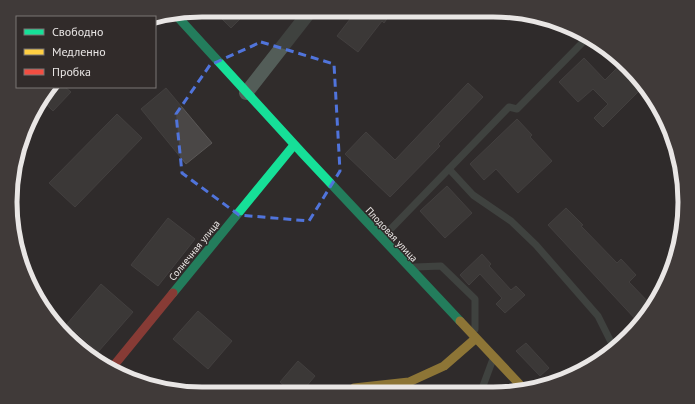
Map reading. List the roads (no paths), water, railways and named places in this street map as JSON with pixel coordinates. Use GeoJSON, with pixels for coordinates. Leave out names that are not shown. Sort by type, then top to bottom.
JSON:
{"type":"FeatureCollection","features":[{"type":"Feature","properties":{"kind":"main road","name":"Плодовая улица"},"geometry":{"type":"LineString","coordinates":[[179,19],[294,145],[475,339],[520,385]]}},
{"type":"Feature","properties":{"kind":"main road","name":"Солнечная улица"},"geometry":{"type":"LineString","coordinates":[[114,365],[294,145]]}},
{"type":"Feature","properties":{"kind":"main road"},"geometry":{"type":"LineString","coordinates":[[363,387],[409,382],[444,366],[475,339]]}},
{"type":"Feature","properties":{"kind":"street"},"geometry":{"type":"LineString","coordinates":[[246,93],[306,17]]}},
{"type":"Feature","properties":{"kind":"lane"},"geometry":{"type":"LineString","coordinates":[[382,238],[509,107],[517,109],[583,42]]}},
{"type":"Feature","properties":{"kind":"lane"},"geometry":{"type":"LineString","coordinates":[[449,169],[473,195],[511,220],[536,245],[598,316],[612,344]]}},
{"type":"Feature","properties":{"kind":"lane"},"geometry":{"type":"LineString","coordinates":[[409,268],[441,266],[475,300],[475,339]]}},
{"type":"Feature","properties":{"kind":"lane"},"geometry":{"type":"LineString","coordinates":[[483,387],[494,357]]}}]}
